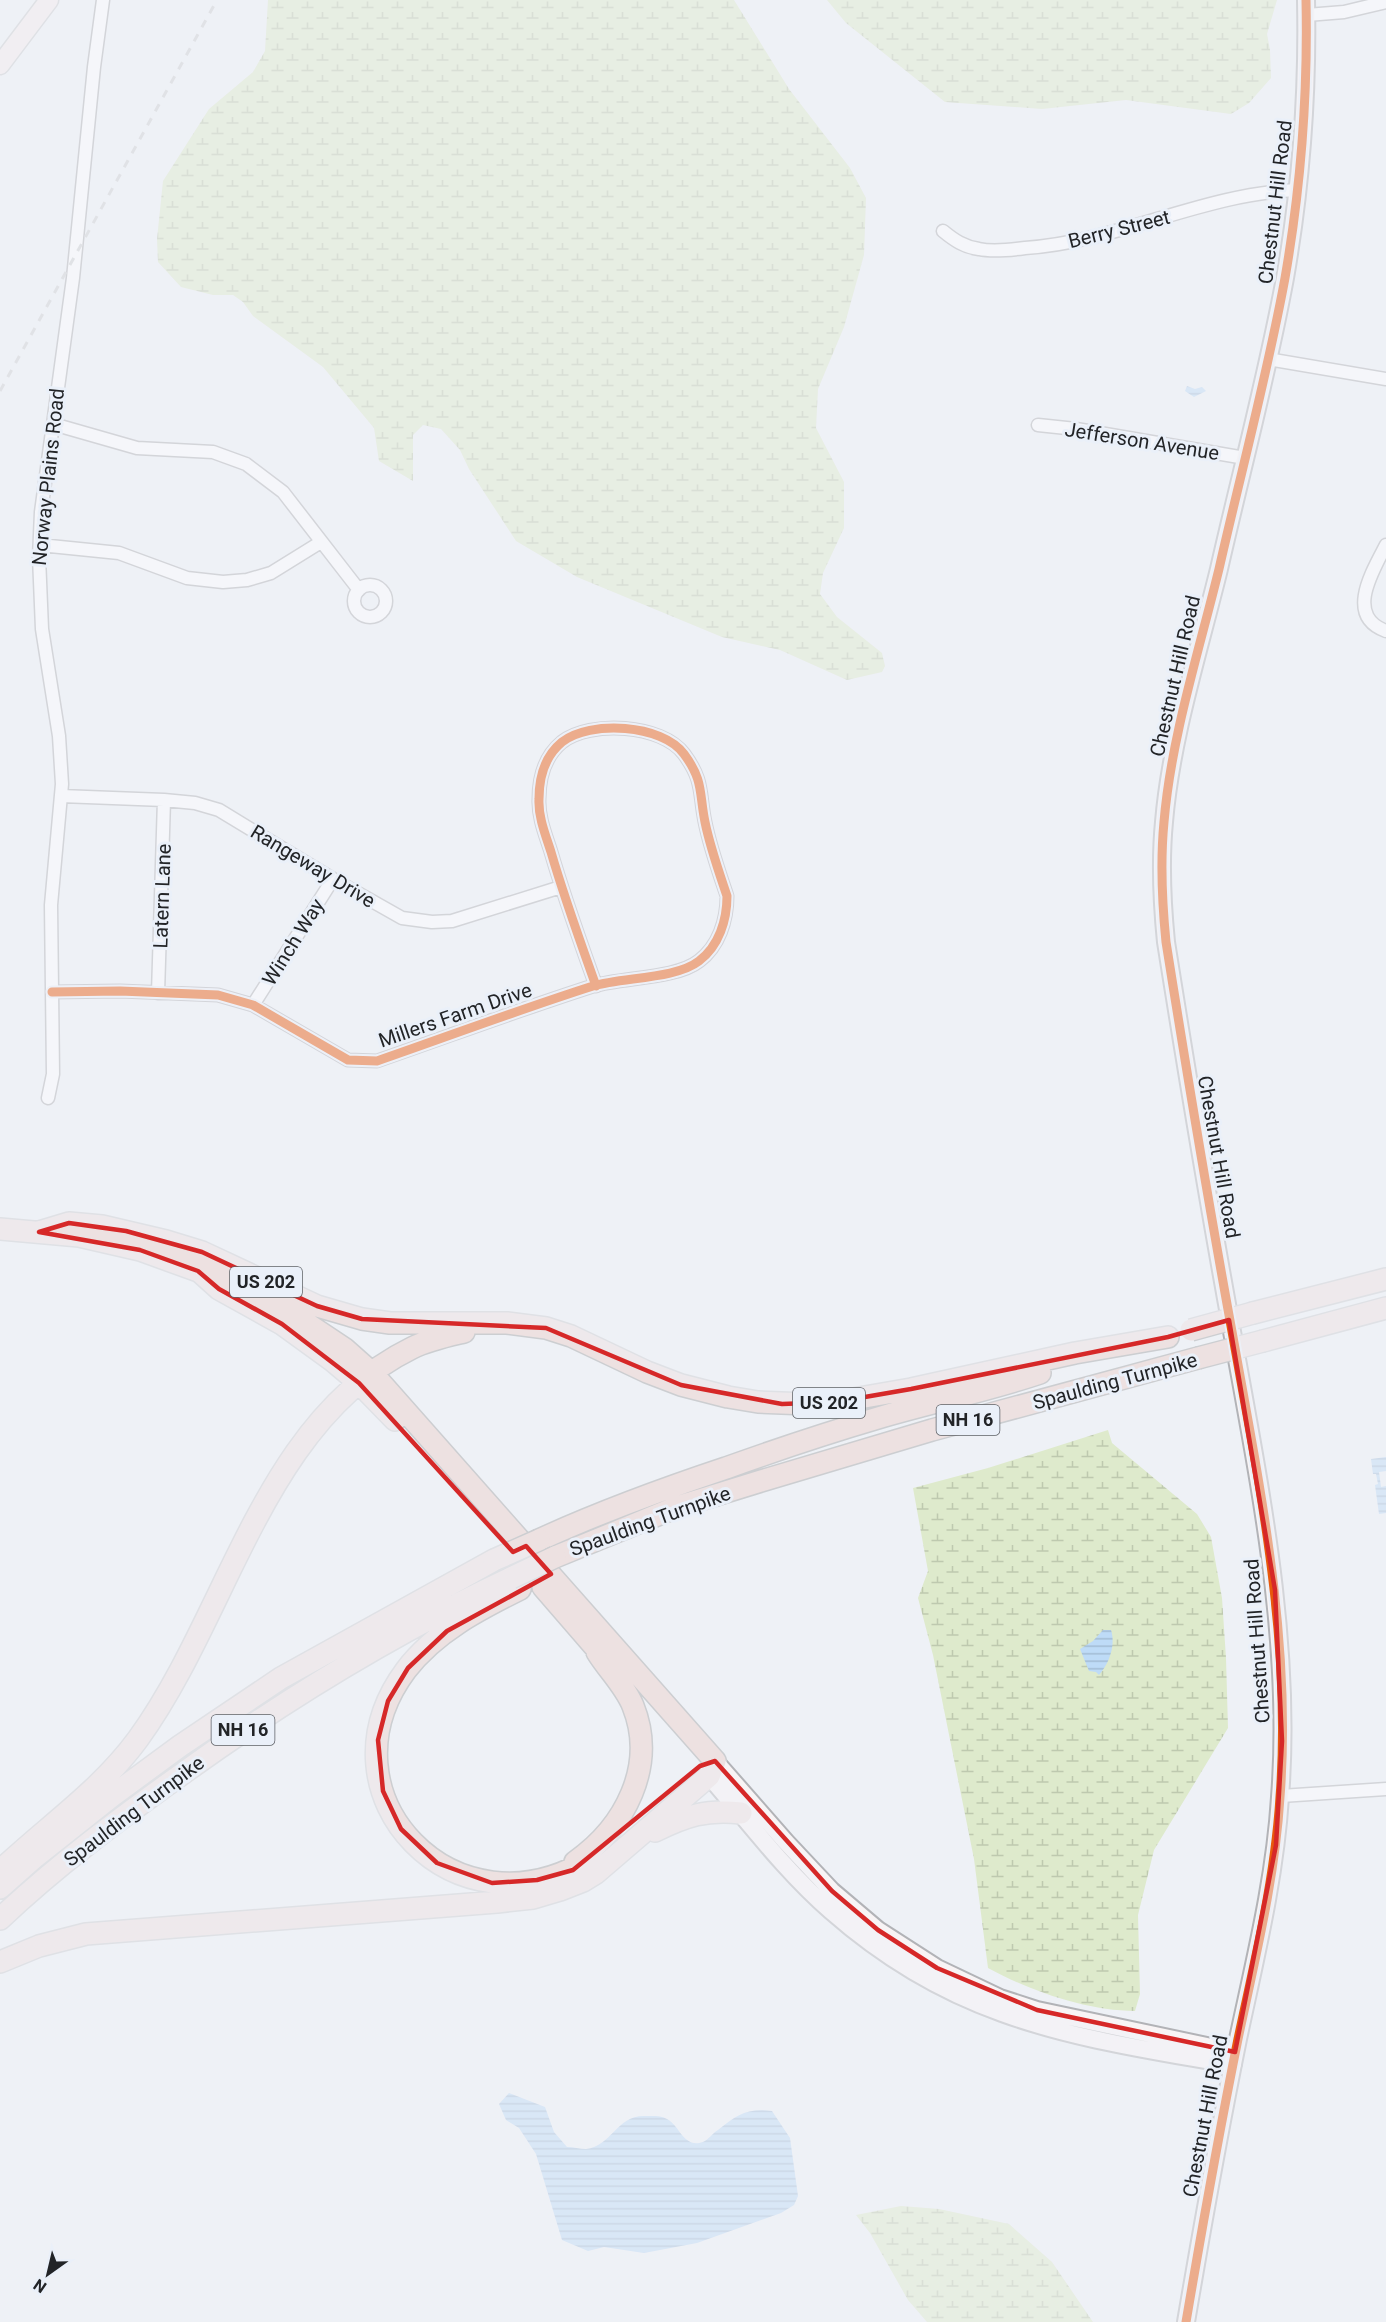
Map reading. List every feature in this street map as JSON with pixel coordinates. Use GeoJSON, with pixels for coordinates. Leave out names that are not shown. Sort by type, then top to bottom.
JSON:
{"type":"FeatureCollection","features":[{"type":"Feature","properties":{"kind":"highway","name":"US 202"},"geometry":{"type":"LineString","coordinates":[[39,1232],[69,1223],[102,1226],[166,1241],[202,1252],[316,1306],[362,1319],[421,1324],[497,1323],[546,1328],[571,1336],[647,1372],[693,1388],[728,1397],[782,1404],[836,1402],[911,1389],[1075,1353],[1168,1337]]}},
{"type":"Feature","properties":{"kind":"highway","name":"US 202"},"geometry":{"type":"LineString","coordinates":[[0,1229],[79,1236],[140,1250],[198,1271],[219,1289],[282,1324],[333,1361],[366,1378],[415,1440],[591,1641],[632,1703],[641,1735],[640,1764],[632,1795],[619,1820],[581,1858],[550,1877]]}},
{"type":"Feature","properties":{"kind":"highway","name":"Spaulding Turnpike"},"geometry":{"type":"LineString","coordinates":[[0,1888],[112,1796],[180,1746],[281,1678],[494,1560],[539,1539],[659,1491],[854,1425],[938,1400],[997,1387],[1047,1370],[1191,1330],[1379,1280]]}},
{"type":"Feature","properties":{"kind":"highway","name":"Spaulding Turnpike"},"geometry":{"type":"LineString","coordinates":[[0,1919],[63,1864],[135,1808],[254,1723],[372,1649],[438,1614],[516,1584],[677,1507],[932,1430],[1383,1309]]}},
{"type":"Feature","properties":{"kind":"highway"},"geometry":{"type":"LineString","coordinates":[[0,1870],[94,1789],[137,1740],[167,1694],[267,1500],[292,1458],[340,1398],[414,1347],[497,1323]]}},
{"type":"Feature","properties":{"kind":"highway"},"geometry":{"type":"LineString","coordinates":[[366,1378],[708,1768]]}},
{"type":"Feature","properties":{"kind":"highway"},"geometry":{"type":"LineString","coordinates":[[516,1584],[435,1641],[408,1668],[388,1701],[378,1740],[378,1764],[383,1791],[398,1823],[411,1841],[436,1863],[469,1878],[512,1884],[550,1877],[573,1870],[599,1853],[708,1768]]}},
{"type":"Feature","properties":{"kind":"highway"},"geometry":{"type":"LineString","coordinates":[[591,1641],[708,1768]]}},
{"type":"Feature","properties":{"kind":"highway"},"geometry":{"type":"LineString","coordinates":[[619,1853],[708,1768]]}},
{"type":"Feature","properties":{"kind":"highway"},"geometry":{"type":"LineString","coordinates":[[0,1962],[39,1946],[86,1934],[533,1898],[583,1881],[648,1834],[693,1815],[721,1811],[741,1813]]}},
{"type":"Feature","properties":{"kind":"main road"},"geometry":{"type":"LineString","coordinates":[[0,66],[49,0]]}},
{"type":"Feature","properties":{"kind":"street","name":"Norway Plains Road"},"geometry":{"type":"LineString","coordinates":[[48,1098],[53,1074],[51,905],[61,796],[59,736],[40,605],[41,512],[73,278],[103,0]]}},
{"type":"Feature","properties":{"kind":"street"},"geometry":{"type":"LineString","coordinates":[[1306,7],[1344,12],[1386,2]]}},
{"type":"Feature","properties":{"kind":"street","name":"Chestnut Hill Road"},"geometry":{"type":"LineString","coordinates":[[1186,2322],[1234,2059],[1258,1951],[1275,1845],[1281,1796],[1281,1688],[1275,1590],[1256,1465],[1212,1224],[1181,1036],[1166,942],[1161,876],[1164,822],[1172,763],[1245,458],[1285,278],[1304,128],[1306,7]]}},
{"type":"Feature","properties":{"kind":"street","name":"Berry Street"},"geometry":{"type":"LineString","coordinates":[[943,231],[962,245],[980,250],[1035,248],[1099,235],[1253,194],[1298,189]]}},
{"type":"Feature","properties":{"kind":"street"},"geometry":{"type":"LineString","coordinates":[[1268,358],[1386,379]]}},
{"type":"Feature","properties":{"kind":"street"},"geometry":{"type":"LineString","coordinates":[[52,424],[137,448],[199,450],[236,459],[255,469],[279,488],[359,590]]}},
{"type":"Feature","properties":{"kind":"street","name":"Jefferson Avenue"},"geometry":{"type":"LineString","coordinates":[[1038,425],[1076,429],[1245,458]]}},
{"type":"Feature","properties":{"kind":"street"},"geometry":{"type":"LineString","coordinates":[[40,545],[119,553],[181,576],[223,582],[247,580],[271,573],[321,542]]}},
{"type":"Feature","properties":{"kind":"street"},"geometry":{"type":"LineString","coordinates":[[1386,545],[1376,564],[1364,602],[1364,611],[1368,620],[1376,627],[1386,631]]}},
{"type":"Feature","properties":{"kind":"street","name":"Millers Farm Drive"},"geometry":{"type":"LineString","coordinates":[[52,992],[218,995],[253,1005],[348,1060],[377,1061],[596,986],[673,973],[688,968],[706,955],[720,932],[724,921],[726,896],[705,820],[701,786],[696,772],[682,751],[665,739],[625,729],[585,731],[561,743],[546,762],[540,780],[538,802],[542,825],[596,986]]}},
{"type":"Feature","properties":{"kind":"street","name":"Rangeway Drive"},"geometry":{"type":"LineString","coordinates":[[61,796],[164,800],[195,803],[219,810],[402,918],[432,922],[452,921],[561,886]]}},
{"type":"Feature","properties":{"kind":"street","name":"Latern Lane"},"geometry":{"type":"LineString","coordinates":[[158,993],[164,800]]}},
{"type":"Feature","properties":{"kind":"street","name":"Winch Way"},"geometry":{"type":"LineString","coordinates":[[253,1005],[333,879]]}},
{"type":"Feature","properties":{"kind":"street"},"geometry":{"type":"LineString","coordinates":[[708,1768],[741,1813],[829,1910],[866,1939],[940,1986],[1002,2013],[1056,2030],[1234,2059]]}},
{"type":"Feature","properties":{"kind":"street"},"geometry":{"type":"LineString","coordinates":[[708,1768],[832,1891],[878,1930],[937,1968],[1000,1998],[1036,2010],[1234,2059]]}},
{"type":"Feature","properties":{"kind":"street"},"geometry":{"type":"LineString","coordinates":[[1281,1796],[1386,1789]]}},
{"type":"Feature","properties":{"kind":"highlighted area"},"geometry":{"type":"Polygon","coordinates":[[[69,1223],[126,1231],[202,1252],[317,1306],[362,1319],[546,1328],[681,1385],[782,1404],[836,1402],[911,1389],[1168,1337],[1229,1320],[1275,1590],[1282,1741],[1276,1845],[1235,2052],[1037,2010],[937,1968],[878,1930],[832,1891],[715,1761],[700,1766],[573,1870],[537,1880],[492,1883],[437,1863],[401,1829],[383,1791],[378,1740],[388,1701],[408,1668],[447,1631],[551,1574],[526,1546],[513,1552],[359,1383],[282,1324],[219,1289],[198,1271],[140,1250],[39,1232],[69,1223]]]}},
{"type":"Feature","properties":{"kind":"green space"},"geometry":{"type":"Polygon","coordinates":[[[268,0],[734,0],[789,89],[850,168],[866,198],[864,255],[844,327],[818,389],[816,428],[844,482],[844,528],[823,573],[820,594],[837,617],[882,653],[885,666],[882,672],[847,680],[780,650],[722,637],[577,577],[516,541],[469,469],[460,450],[441,429],[423,425],[413,435],[413,481],[379,461],[374,428],[323,367],[253,316],[243,302],[233,295],[213,295],[181,287],[158,262],[157,239],[163,181],[209,109],[253,72],[265,51],[268,0]]]}},
{"type":"Feature","properties":{"kind":"green space"},"geometry":{"type":"Polygon","coordinates":[[[827,0],[1277,0],[1267,34],[1271,78],[1249,103],[1231,114],[1126,100],[1042,109],[945,102],[846,23],[827,0]]]}},
{"type":"Feature","properties":{"kind":"green space"},"geometry":{"type":"Polygon","coordinates":[[[1108,1430],[1112,1443],[1197,1514],[1211,1537],[1222,1598],[1226,1658],[1228,1728],[1154,1850],[1138,1915],[1140,1994],[1135,2011],[1098,2008],[1059,1998],[1040,1992],[988,1968],[974,1859],[933,1655],[918,1598],[928,1571],[913,1488],[988,1468],[1108,1430]]]}},
{"type":"Feature","properties":{"kind":"green space"},"geometry":{"type":"Polygon","coordinates":[[[901,2206],[939,2209],[1009,2224],[1052,2262],[1093,2322],[927,2322],[908,2300],[870,2233],[856,2215],[901,2206]]]}},
{"type":"Feature","properties":{"kind":"water"},"geometry":{"type":"Polygon","coordinates":[[[1187,386],[1195,389],[1202,387],[1206,391],[1194,397],[1185,391],[1187,386]]]}},
{"type":"Feature","properties":{"kind":"water"},"geometry":{"type":"Polygon","coordinates":[[[1386,1457],[1386,1471],[1379,1472],[1381,1487],[1386,1486],[1386,1513],[1379,1514],[1375,1485],[1378,1484],[1376,1474],[1373,1474],[1371,1459],[1386,1457]]]}},
{"type":"Feature","properties":{"kind":"water"},"geometry":{"type":"Polygon","coordinates":[[[1103,1630],[1111,1630],[1113,1642],[1109,1660],[1099,1675],[1089,1671],[1080,1649],[1093,1641],[1103,1630]]]}},
{"type":"Feature","properties":{"kind":"water"},"geometry":{"type":"Polygon","coordinates":[[[509,2093],[545,2107],[554,2132],[567,2147],[584,2149],[602,2143],[620,2126],[635,2117],[665,2118],[672,2122],[687,2140],[697,2143],[705,2141],[731,2120],[743,2114],[772,2111],[790,2138],[798,2196],[794,2205],[781,2213],[697,2243],[644,2253],[604,2247],[588,2251],[562,2240],[536,2154],[519,2128],[506,2120],[499,2104],[509,2093]]]}},
{"type":"Feature","properties":{"kind":"railway"},"geometry":{"type":"LineString","coordinates":[[0,391],[217,0]]}},
{"type":"Feature","properties":{"kind":"cycle path"},"geometry":{"type":"LineString","coordinates":[[1186,2322],[1224,2110],[1269,1889],[1280,1797],[1283,1739],[1278,1623],[1271,1566],[1166,942],[1162,852],[1168,790],[1179,727],[1254,424],[1285,278],[1302,139],[1306,70],[1306,0]]}},
{"type":"Feature","properties":{"kind":"cycle path"},"geometry":{"type":"LineString","coordinates":[[52,992],[120,991],[218,995],[253,1005],[348,1060],[377,1061],[593,986],[605,983],[663,974],[689,967],[706,955],[717,940],[727,905],[727,896],[707,831],[700,787],[690,763],[674,744],[660,736],[625,728],[590,730],[562,742],[547,761],[539,791],[543,826],[578,936],[584,952],[590,969],[596,986]]}}]}
